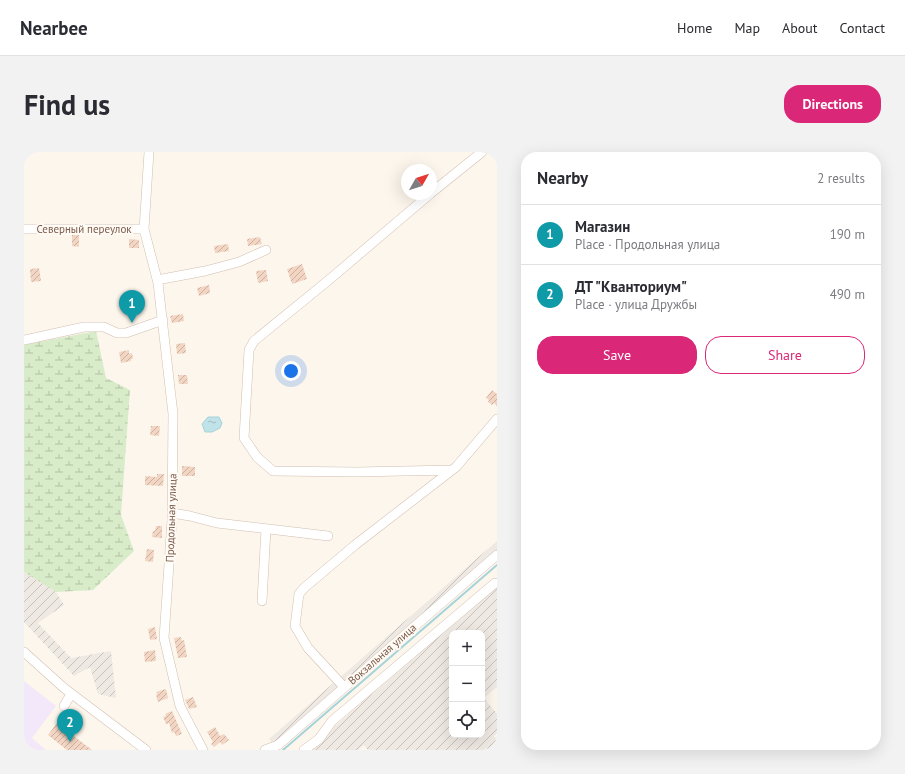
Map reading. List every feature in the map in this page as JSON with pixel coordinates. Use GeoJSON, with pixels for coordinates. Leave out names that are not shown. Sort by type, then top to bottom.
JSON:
{"type":"FeatureCollection","features":[{"type":"Feature","properties":{"kind":"street","name":"Продольная улица"},"geometry":{"type":"LineString","coordinates":[[149,152],[144,229],[158,280],[173,414],[172,513],[164,638],[180,706],[203,750]]}},
{"type":"Feature","properties":{"kind":"street"},"geometry":{"type":"LineString","coordinates":[[437,189],[482,152]]}},
{"type":"Feature","properties":{"kind":"street"},"geometry":{"type":"LineString","coordinates":[[424,200],[254,341],[249,350],[244,438],[257,457],[273,471],[452,470]]}},
{"type":"Feature","properties":{"kind":"street","name":"Северный переулок"},"geometry":{"type":"LineString","coordinates":[[24,229],[144,229]]}},
{"type":"Feature","properties":{"kind":"street"},"geometry":{"type":"LineString","coordinates":[[158,280],[205,271],[239,262],[266,250]]}},
{"type":"Feature","properties":{"kind":"street"},"geometry":{"type":"LineString","coordinates":[[24,340],[84,327],[98,326],[118,333],[126,333],[163,320]]}},
{"type":"Feature","properties":{"kind":"street"},"geometry":{"type":"LineString","coordinates":[[344,687],[308,648],[295,626],[299,594],[304,588],[355,545],[452,470],[497,419]]}},
{"type":"Feature","properties":{"kind":"street"},"geometry":{"type":"LineString","coordinates":[[172,513],[217,523],[328,536]]}},
{"type":"Feature","properties":{"kind":"street"},"geometry":{"type":"LineString","coordinates":[[262,601],[266,529]]}},
{"type":"Feature","properties":{"kind":"street","name":"Вокзальная улица"},"geometry":{"type":"LineString","coordinates":[[265,750],[278,745],[497,555]]}},
{"type":"Feature","properties":{"kind":"street"},"geometry":{"type":"LineString","coordinates":[[304,750],[319,739],[332,721],[495,583]]}},
{"type":"Feature","properties":{"kind":"street"},"geometry":{"type":"LineString","coordinates":[[24,652],[72,694],[146,750]]}},
{"type":"Feature","properties":{"kind":"street"},"geometry":{"type":"LineString","coordinates":[[64,706],[72,694]]}},
{"type":"Feature","properties":{"kind":"shaded area"},"geometry":{"type":"Polygon","coordinates":[[[497,541],[497,549],[273,744],[269,739],[497,541]]]}},
{"type":"Feature","properties":{"kind":"shaded area"},"geometry":{"type":"Polygon","coordinates":[[[24,572],[56,592],[64,605],[38,623],[71,658],[111,651],[116,698],[98,694],[90,667],[74,676],[24,622],[24,572]]]}},
{"type":"Feature","properties":{"kind":"shaded area"},"geometry":{"type":"Polygon","coordinates":[[[497,586],[497,687],[485,697],[485,630],[449,630],[449,738],[485,738],[485,699],[497,714],[497,733],[494,736],[497,740],[497,750],[368,750],[364,745],[358,750],[312,750],[319,745],[335,726],[497,586]]]}},
{"type":"Feature","properties":{"kind":"shaded area"},"geometry":{"type":"Polygon","coordinates":[[[24,681],[56,706],[32,738],[46,750],[24,750],[24,681]]]}},
{"type":"Feature","properties":{"kind":"green space"},"geometry":{"type":"Polygon","coordinates":[[[96,331],[106,378],[130,390],[121,515],[134,551],[93,590],[56,592],[24,572],[24,345],[96,331]]]}},
{"type":"Feature","properties":{"kind":"water"},"geometry":{"type":"Polygon","coordinates":[[[208,417],[219,417],[222,423],[220,428],[212,432],[205,432],[202,424],[208,417]]]}},
{"type":"Feature","properties":{"kind":"building"},"geometry":{"type":"Polygon","coordinates":[[[72,235],[79,235],[79,247],[72,246],[72,235]]]}},
{"type":"Feature","properties":{"kind":"building"},"geometry":{"type":"Polygon","coordinates":[[[260,237],[262,244],[248,246],[247,239],[260,237]]]}},
{"type":"Feature","properties":{"kind":"building"},"geometry":{"type":"Polygon","coordinates":[[[129,239],[139,240],[139,248],[129,248],[129,239]]]}},
{"type":"Feature","properties":{"kind":"building"},"geometry":{"type":"Polygon","coordinates":[[[228,244],[229,251],[215,253],[214,246],[228,244]]]}},
{"type":"Feature","properties":{"kind":"building"},"geometry":{"type":"Polygon","coordinates":[[[302,264],[307,279],[292,284],[287,269],[302,264]]]}},
{"type":"Feature","properties":{"kind":"building"},"geometry":{"type":"Polygon","coordinates":[[[39,268],[41,281],[31,282],[30,269],[39,268]]]}},
{"type":"Feature","properties":{"kind":"building"},"geometry":{"type":"Polygon","coordinates":[[[266,270],[268,281],[258,283],[256,271],[266,270]]]}},
{"type":"Feature","properties":{"kind":"building"},"geometry":{"type":"Polygon","coordinates":[[[209,285],[210,293],[199,296],[197,288],[209,285]]]}},
{"type":"Feature","properties":{"kind":"building"},"geometry":{"type":"Polygon","coordinates":[[[183,314],[184,321],[172,323],[170,316],[183,314]]]}},
{"type":"Feature","properties":{"kind":"building"},"geometry":{"type":"Polygon","coordinates":[[[185,343],[186,353],[177,354],[176,344],[185,343]]]}},
{"type":"Feature","properties":{"kind":"building"},"geometry":{"type":"Polygon","coordinates":[[[129,350],[129,354],[132,353],[133,359],[131,359],[131,361],[121,363],[119,352],[129,350]]]}},
{"type":"Feature","properties":{"kind":"building"},"geometry":{"type":"Polygon","coordinates":[[[178,375],[187,375],[188,384],[179,384],[178,375]]]}},
{"type":"Feature","properties":{"kind":"building"},"geometry":{"type":"Polygon","coordinates":[[[492,390],[497,394],[497,406],[494,403],[492,405],[486,398],[492,390]]]}},
{"type":"Feature","properties":{"kind":"building"},"geometry":{"type":"Polygon","coordinates":[[[151,426],[160,426],[159,436],[150,435],[151,426]]]}},
{"type":"Feature","properties":{"kind":"building"},"geometry":{"type":"Polygon","coordinates":[[[182,466],[195,467],[195,476],[182,476],[182,466]]]}},
{"type":"Feature","properties":{"kind":"building"},"geometry":{"type":"Polygon","coordinates":[[[157,474],[164,474],[163,486],[145,485],[145,476],[157,477],[157,474]]]}},
{"type":"Feature","properties":{"kind":"building"},"geometry":{"type":"Polygon","coordinates":[[[156,526],[162,526],[162,538],[152,537],[156,526]]]}},
{"type":"Feature","properties":{"kind":"building"},"geometry":{"type":"Polygon","coordinates":[[[147,549],[154,550],[153,562],[145,561],[147,549]]]}},
{"type":"Feature","properties":{"kind":"building"},"geometry":{"type":"Polygon","coordinates":[[[155,627],[157,639],[150,640],[148,629],[155,627]]]}},
{"type":"Feature","properties":{"kind":"building"},"geometry":{"type":"Polygon","coordinates":[[[181,637],[182,641],[184,640],[187,657],[178,658],[174,638],[181,637]]]}},
{"type":"Feature","properties":{"kind":"building"},"geometry":{"type":"Polygon","coordinates":[[[155,650],[156,661],[145,662],[144,652],[155,650]]]}},
{"type":"Feature","properties":{"kind":"building"},"geometry":{"type":"Polygon","coordinates":[[[166,689],[168,698],[158,702],[156,692],[166,689]]]}},
{"type":"Feature","properties":{"kind":"building"},"geometry":{"type":"Polygon","coordinates":[[[193,697],[197,707],[189,709],[185,700],[193,697]]]}},
{"type":"Feature","properties":{"kind":"building"},"geometry":{"type":"Polygon","coordinates":[[[172,711],[182,734],[176,736],[174,732],[172,733],[169,723],[166,724],[163,717],[166,716],[165,714],[172,711]]]}},
{"type":"Feature","properties":{"kind":"building"},"geometry":{"type":"Polygon","coordinates":[[[57,723],[92,750],[67,750],[48,735],[57,723]]]}},
{"type":"Feature","properties":{"kind":"building"},"geometry":{"type":"Polygon","coordinates":[[[215,727],[220,736],[224,734],[229,740],[222,745],[220,742],[214,747],[211,744],[213,742],[207,732],[215,727]]]}},
{"type":"Feature","properties":{"kind":"waterway"},"geometry":{"type":"LineString","coordinates":[[283,750],[497,565]]}},
{"type":"Feature","properties":{"kind":"place","name":"Магазин"},"geometry":{"type":"Point","coordinates":[132,323]}},
{"type":"Feature","properties":{"kind":"place","name":"ДТ \"Кванториум\""},"geometry":{"type":"Point","coordinates":[70,742]}}]}
